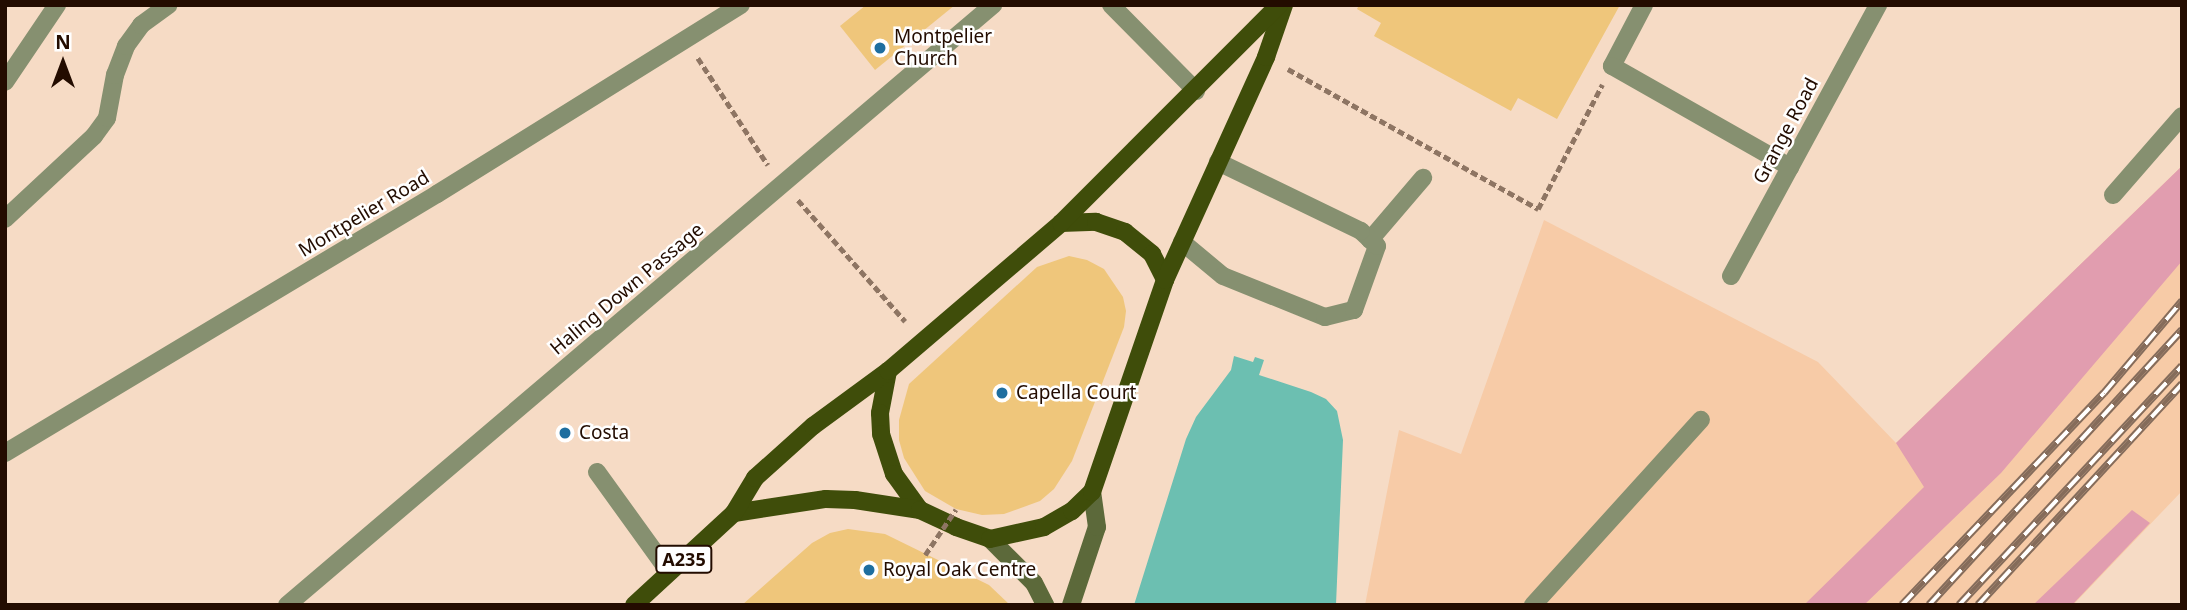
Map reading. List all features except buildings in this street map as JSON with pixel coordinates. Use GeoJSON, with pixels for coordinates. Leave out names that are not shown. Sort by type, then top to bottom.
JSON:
{"type":"FeatureCollection","features":[{"type":"Feature","properties":{"kind":"main road"},"geometry":{"type":"LineString","coordinates":[[734,513],[755,478],[813,426],[888,371],[1061,223],[1281,5]]}},
{"type":"Feature","properties":{"kind":"main road"},"geometry":{"type":"LineString","coordinates":[[734,513],[826,499],[920,510],[990,539],[1044,527],[1072,511],[1092,492],[1165,280],[1266,57],[1281,5]]}},
{"type":"Feature","properties":{"kind":"main road"},"geometry":{"type":"LineString","coordinates":[[1061,223],[1096,222],[1125,232],[1152,254],[1165,280]]}},
{"type":"Feature","properties":{"kind":"main road"},"geometry":{"type":"LineString","coordinates":[[888,371],[880,413],[880,434],[894,474],[920,510]]}},
{"type":"Feature","properties":{"kind":"main road","name":"A235"},"geometry":{"type":"LineString","coordinates":[[634,605],[734,513]]}},
{"type":"Feature","properties":{"kind":"street"},"geometry":{"type":"LineString","coordinates":[[5,82],[57,5]]}},
{"type":"Feature","properties":{"kind":"street"},"geometry":{"type":"LineString","coordinates":[[5,219],[94,136],[107,118],[115,75],[127,46],[141,25],[169,5]]}},
{"type":"Feature","properties":{"kind":"street","name":"Montpelier Road"},"geometry":{"type":"LineString","coordinates":[[5,453],[437,194],[741,5]]}},
{"type":"Feature","properties":{"kind":"street","name":"Haling Down Passage"},"geometry":{"type":"LineString","coordinates":[[287,605],[993,5]]}},
{"type":"Feature","properties":{"kind":"street"},"geometry":{"type":"LineString","coordinates":[[1111,5],[1196,91]]}},
{"type":"Feature","properties":{"kind":"street"},"geometry":{"type":"LineString","coordinates":[[1644,5],[1612,66],[1790,167]]}},
{"type":"Feature","properties":{"kind":"street","name":"Grange Road"},"geometry":{"type":"LineString","coordinates":[[1731,276],[1878,5]]}},
{"type":"Feature","properties":{"kind":"street"},"geometry":{"type":"LineString","coordinates":[[2113,195],[2182,116]]}},
{"type":"Feature","properties":{"kind":"street"},"geometry":{"type":"LineString","coordinates":[[1182,242],[1223,276],[1325,317],[1354,310],[1377,246],[1361,231],[1219,162]]}},
{"type":"Feature","properties":{"kind":"street"},"geometry":{"type":"LineString","coordinates":[[1370,240],[1423,178]]}},
{"type":"Feature","properties":{"kind":"street"},"geometry":{"type":"LineString","coordinates":[[1533,605],[1701,420]]}},
{"type":"Feature","properties":{"kind":"street"},"geometry":{"type":"LineString","coordinates":[[597,472],[669,572]]}},
{"type":"Feature","properties":{"kind":"street"},"geometry":{"type":"LineString","coordinates":[[1071,605],[1097,527],[1092,492]]}},
{"type":"Feature","properties":{"kind":"street"},"geometry":{"type":"LineString","coordinates":[[990,539],[1034,583],[1045,605]]}},
{"type":"Feature","properties":{"kind":"path"},"geometry":{"type":"LineString","coordinates":[[686,39],[782,184],[905,321]]}},
{"type":"Feature","properties":{"kind":"path"},"geometry":{"type":"LineString","coordinates":[[1266,57],[1538,209],[1612,66]]}},
{"type":"Feature","properties":{"kind":"path"},"geometry":{"type":"LineString","coordinates":[[925,555],[956,509]]}},
{"type":"Feature","properties":{"kind":"shaded area"},"geometry":{"type":"Polygon","coordinates":[[[2182,166],[2182,491],[2073,605],[1365,605],[1399,430],[1461,454],[1544,220],[1818,362],[1896,443],[2182,166]]]}},
{"type":"Feature","properties":{"kind":"shaded area"},"geometry":{"type":"Polygon","coordinates":[[[2182,166],[2182,261],[2001,473],[1864,605],[1804,605],[1924,487],[1896,443],[2182,166]]]}},
{"type":"Feature","properties":{"kind":"shaded area"},"geometry":{"type":"Polygon","coordinates":[[[2132,510],[2150,523],[2072,605],[2033,605],[2132,510]]]}},
{"type":"Feature","properties":{"kind":"water"},"geometry":{"type":"Polygon","coordinates":[[[1234,356],[1253,362],[1255,357],[1264,360],[1259,375],[1311,392],[1326,399],[1337,411],[1343,440],[1336,605],[1134,605],[1186,439],[1196,417],[1231,370],[1234,356]]]}},
{"type":"Feature","properties":{"kind":"railway"},"geometry":{"type":"LineString","coordinates":[[1902,605],[2104,393],[2182,301]]}},
{"type":"Feature","properties":{"kind":"railway"},"geometry":{"type":"LineString","coordinates":[[1929,605],[2182,330]]}},
{"type":"Feature","properties":{"kind":"railway"},"geometry":{"type":"LineString","coordinates":[[1959,605],[2182,366]]}},
{"type":"Feature","properties":{"kind":"railway"},"geometry":{"type":"LineString","coordinates":[[1978,605],[2182,384]]}},
{"type":"Feature","properties":{"kind":"place","name":"Montpelier Church"},"geometry":{"type":"Point","coordinates":[880,48]}},
{"type":"Feature","properties":{"kind":"place","name":"Capella Court"},"geometry":{"type":"Point","coordinates":[1002,393]}},
{"type":"Feature","properties":{"kind":"place","name":"Costa"},"geometry":{"type":"Point","coordinates":[565,433]}},
{"type":"Feature","properties":{"kind":"place","name":"Royal Oak Centre"},"geometry":{"type":"Point","coordinates":[869,570]}}]}
